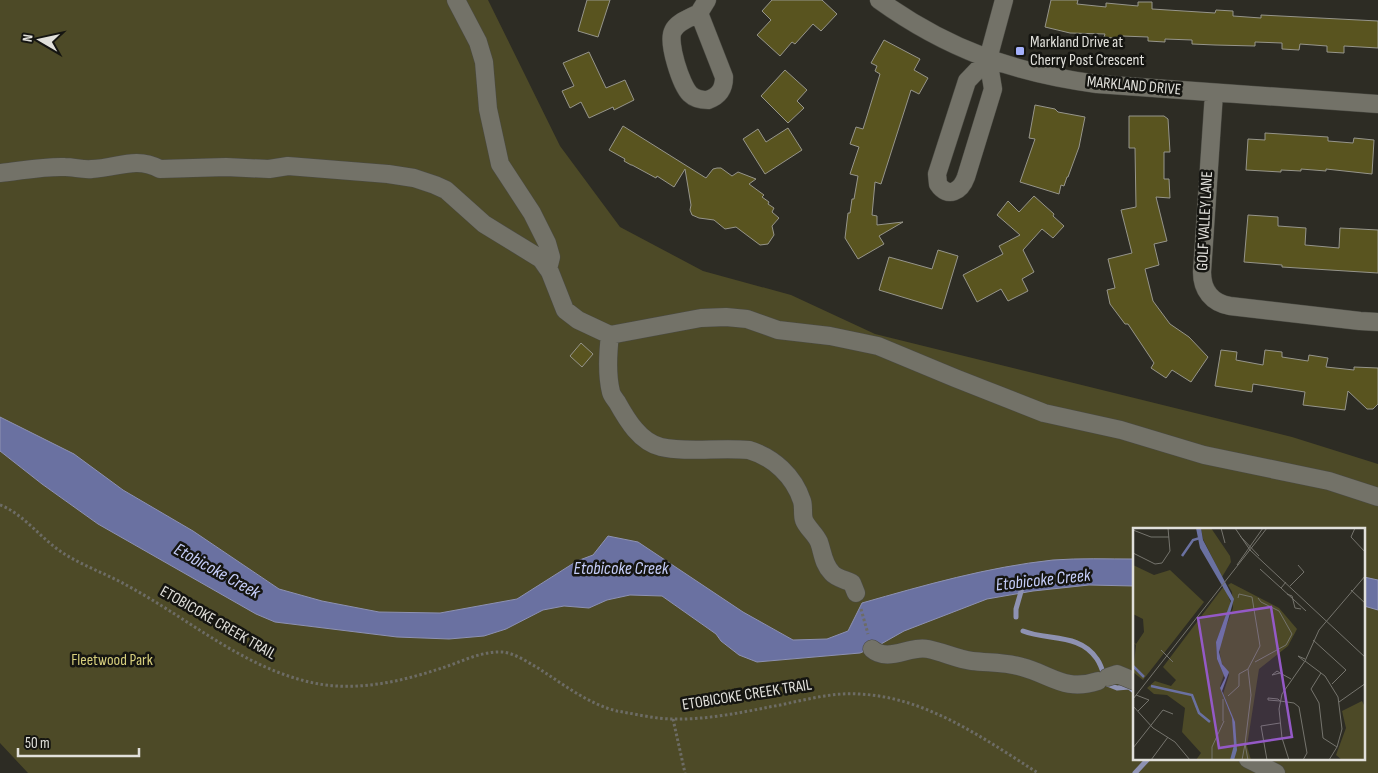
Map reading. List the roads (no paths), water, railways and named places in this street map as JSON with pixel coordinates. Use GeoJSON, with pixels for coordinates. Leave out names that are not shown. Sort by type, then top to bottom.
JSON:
{"type":"FeatureCollection","features":[{"type":"Feature","properties":{"kind":"street"},"geometry":{"type":"LineString","coordinates":[[456,0],[478,42],[484,62],[490,116],[500,164],[532,213],[547,243],[550,257],[548,269]]}},
{"type":"Feature","properties":{"kind":"street","name":"MARKLAND DRIVE"},"geometry":{"type":"LineString","coordinates":[[879,0],[927,32],[965,50],[988,59],[1043,75],[1079,82],[1378,104]]}},
{"type":"Feature","properties":{"kind":"street"},"geometry":{"type":"LineString","coordinates":[[988,59],[967,81],[937,174],[938,184],[945,190],[952,192],[958,190],[963,185],[966,177],[993,89],[988,59],[1004,0]]}},
{"type":"Feature","properties":{"kind":"street","name":"GOLF VALLEY LANE"},"geometry":{"type":"LineString","coordinates":[[1214,93],[1202,266],[1203,284],[1209,295],[1218,302],[1230,306],[1378,322]]}},
{"type":"Feature","properties":{"kind":"street"},"geometry":{"type":"LineString","coordinates":[[2,169],[65,167],[92,169],[127,163],[152,165],[160,169],[217,167],[269,169],[288,166],[414,178],[446,190],[484,224],[541,260],[548,269],[565,310],[578,320],[610,335],[701,318],[726,317],[747,319],[778,330],[830,336],[878,346],[1044,414],[1121,430],[1204,454],[1328,481],[1378,497]]}},
{"type":"Feature","properties":{"kind":"street"},"geometry":{"type":"LineString","coordinates":[[610,335],[608,352],[611,394],[624,415],[642,437],[650,443],[661,447],[749,450],[760,453],[770,459],[781,468],[800,496],[803,502],[803,518],[818,541],[823,561],[833,574],[852,583],[856,593]]}},
{"type":"Feature","properties":{"kind":"street"},"geometry":{"type":"LineString","coordinates":[[872,649],[876,652],[895,654],[918,648],[928,649],[972,661],[1010,664],[1066,684],[1078,686],[1118,674],[1133,681]]}},
{"type":"Feature","properties":{"kind":"street"},"geometry":{"type":"LineString","coordinates":[[1250,760],[1276,773]]}},
{"type":"Feature","properties":{"kind":"water","name":"Etobicoke Creek"},"geometry":{"type":"Polygon","coordinates":[[[0,417],[74,454],[123,490],[193,531],[279,589],[322,601],[379,612],[440,613],[517,599],[577,561],[593,555],[608,536],[638,542],[743,612],[793,640],[827,639],[848,631],[862,603],[957,577],[1029,563],[1063,559],[1133,559],[1133,586],[1089,585],[1033,591],[987,599],[904,631],[860,653],[757,662],[739,655],[721,641],[716,634],[662,596],[630,595],[607,600],[589,608],[564,606],[543,610],[506,629],[484,636],[449,639],[397,637],[275,622],[256,614],[98,524],[0,451],[0,417]]]}},
{"type":"Feature","properties":{"kind":"water"},"geometry":{"type":"Polygon","coordinates":[[[1366,577],[1378,580],[1378,610],[1366,607],[1366,577]]]}},
{"type":"Feature","properties":{"kind":"waterway"},"geometry":{"type":"LineString","coordinates":[[1016,617],[1016,609],[1022,588]]}},
{"type":"Feature","properties":{"kind":"waterway"},"geometry":{"type":"LineString","coordinates":[[1023,631],[1073,641],[1082,645],[1097,659],[1107,684],[1117,688],[1129,687],[1133,690]]}},
{"type":"Feature","properties":{"kind":"waterway"},"geometry":{"type":"LineString","coordinates":[[1135,773],[1147,760]]}},
{"type":"Feature","properties":{"kind":"place","name":"Markland Drive at Cherry Post Crescent"},"geometry":{"type":"Point","coordinates":[1020,51]}},
{"type":"Feature","properties":{"kind":"park label","name":"Fleetwood Park"},"geometry":{"type":"Point","coordinates":[112,660]}}]}
